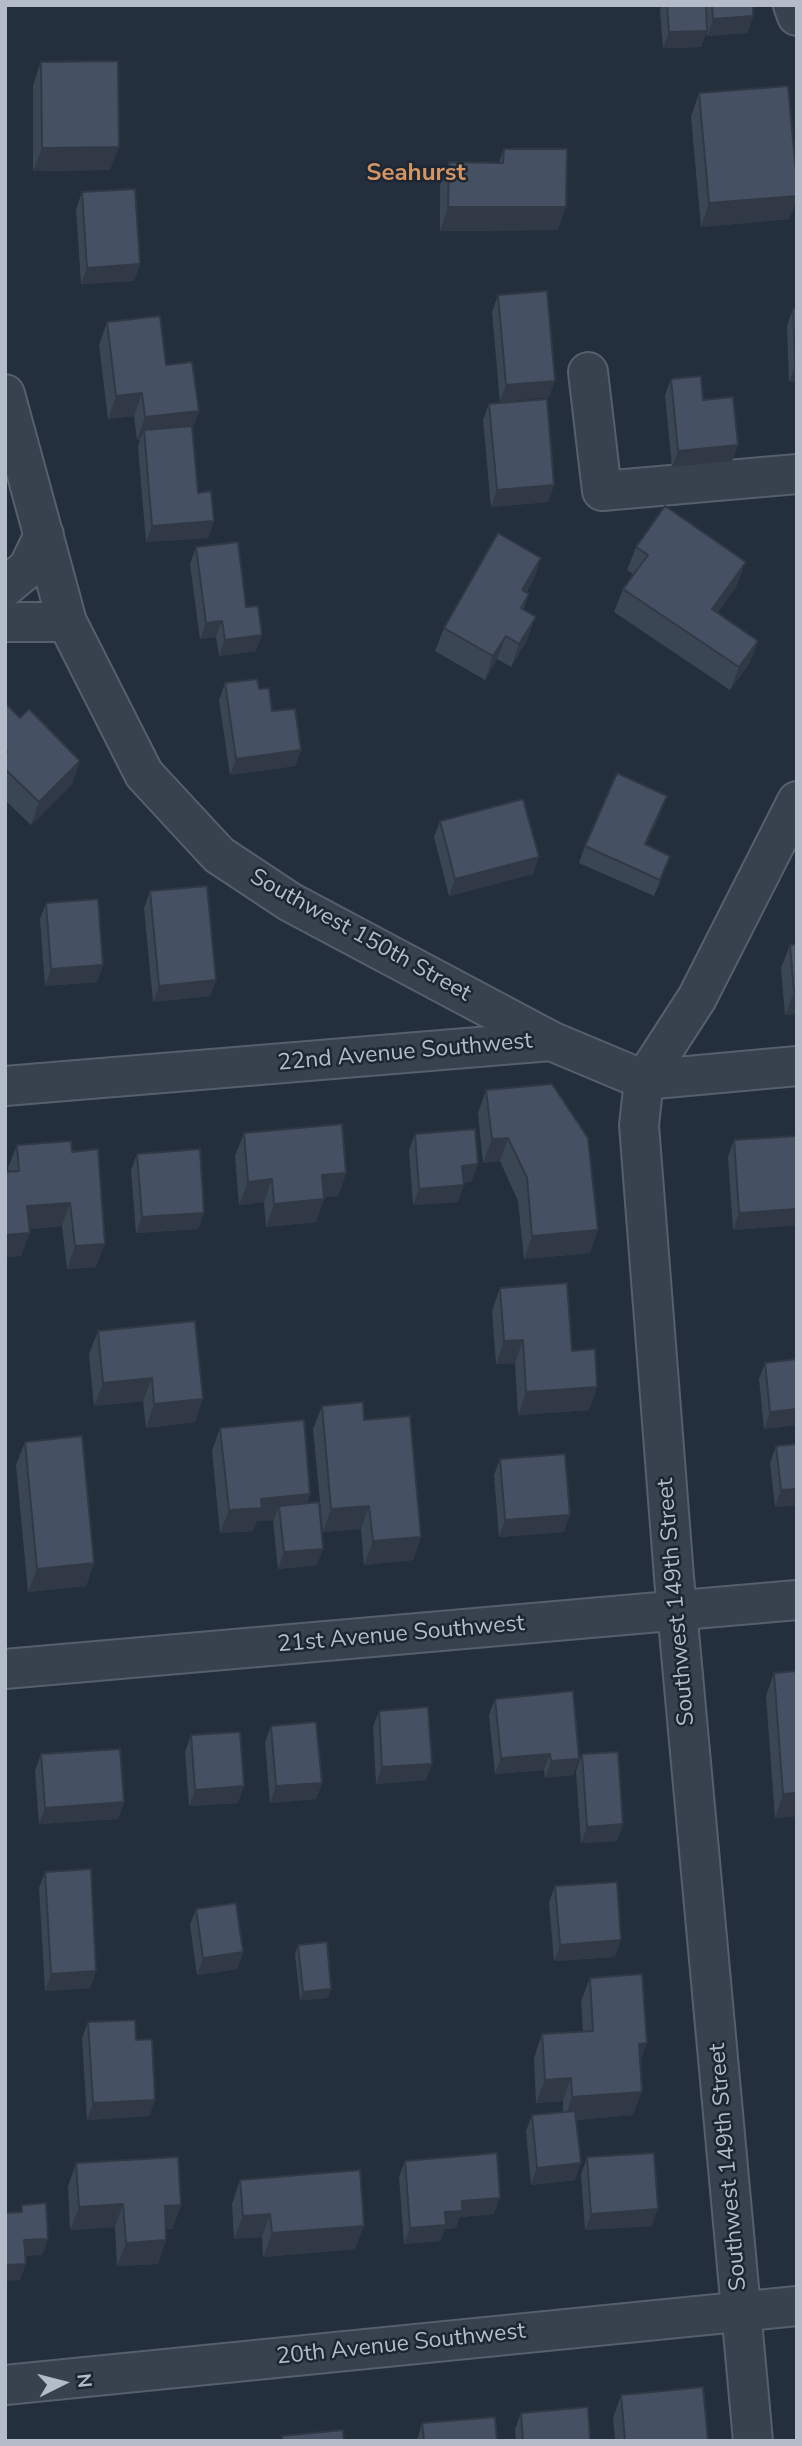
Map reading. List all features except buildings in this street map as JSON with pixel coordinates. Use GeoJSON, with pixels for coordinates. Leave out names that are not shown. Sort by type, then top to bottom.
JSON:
{"type":"FeatureCollection","features":[{"type":"Feature","properties":{"kind":"street"},"geometry":{"type":"LineString","coordinates":[[793,5],[797,16]]}},
{"type":"Feature","properties":{"kind":"street"},"geometry":{"type":"LineString","coordinates":[[588,372],[602,491],[797,474]]}},
{"type":"Feature","properties":{"kind":"street","name":"Southwest 150th Street"},"geometry":{"type":"LineString","coordinates":[[5,394],[67,622],[144,774],[219,855],[290,902],[551,1041]]}},
{"type":"Feature","properties":{"kind":"street"},"geometry":{"type":"LineString","coordinates":[[5,587],[28,568],[44,535]]}},
{"type":"Feature","properties":{"kind":"street"},"geometry":{"type":"LineString","coordinates":[[5,622],[67,622]]}},
{"type":"Feature","properties":{"kind":"street","name":"Southwest 149th Street"},"geometry":{"type":"LineString","coordinates":[[753,2441],[677,1610],[639,1125],[644,1080],[697,998],[797,802]]}},
{"type":"Feature","properties":{"kind":"street","name":"22nd Avenue Southwest"},"geometry":{"type":"LineString","coordinates":[[5,1086],[551,1041],[644,1080],[797,1066]]}},
{"type":"Feature","properties":{"kind":"street","name":"21st Avenue Southwest"},"geometry":{"type":"LineString","coordinates":[[5,1669],[797,1600]]}},
{"type":"Feature","properties":{"kind":"street","name":"20th Avenue Southwest"},"geometry":{"type":"LineString","coordinates":[[5,2385],[797,2306]]}},
{"type":"Feature","properties":{"kind":"district","name":"Seahurst"},"geometry":{"type":"Point","coordinates":[416,174]}}]}
